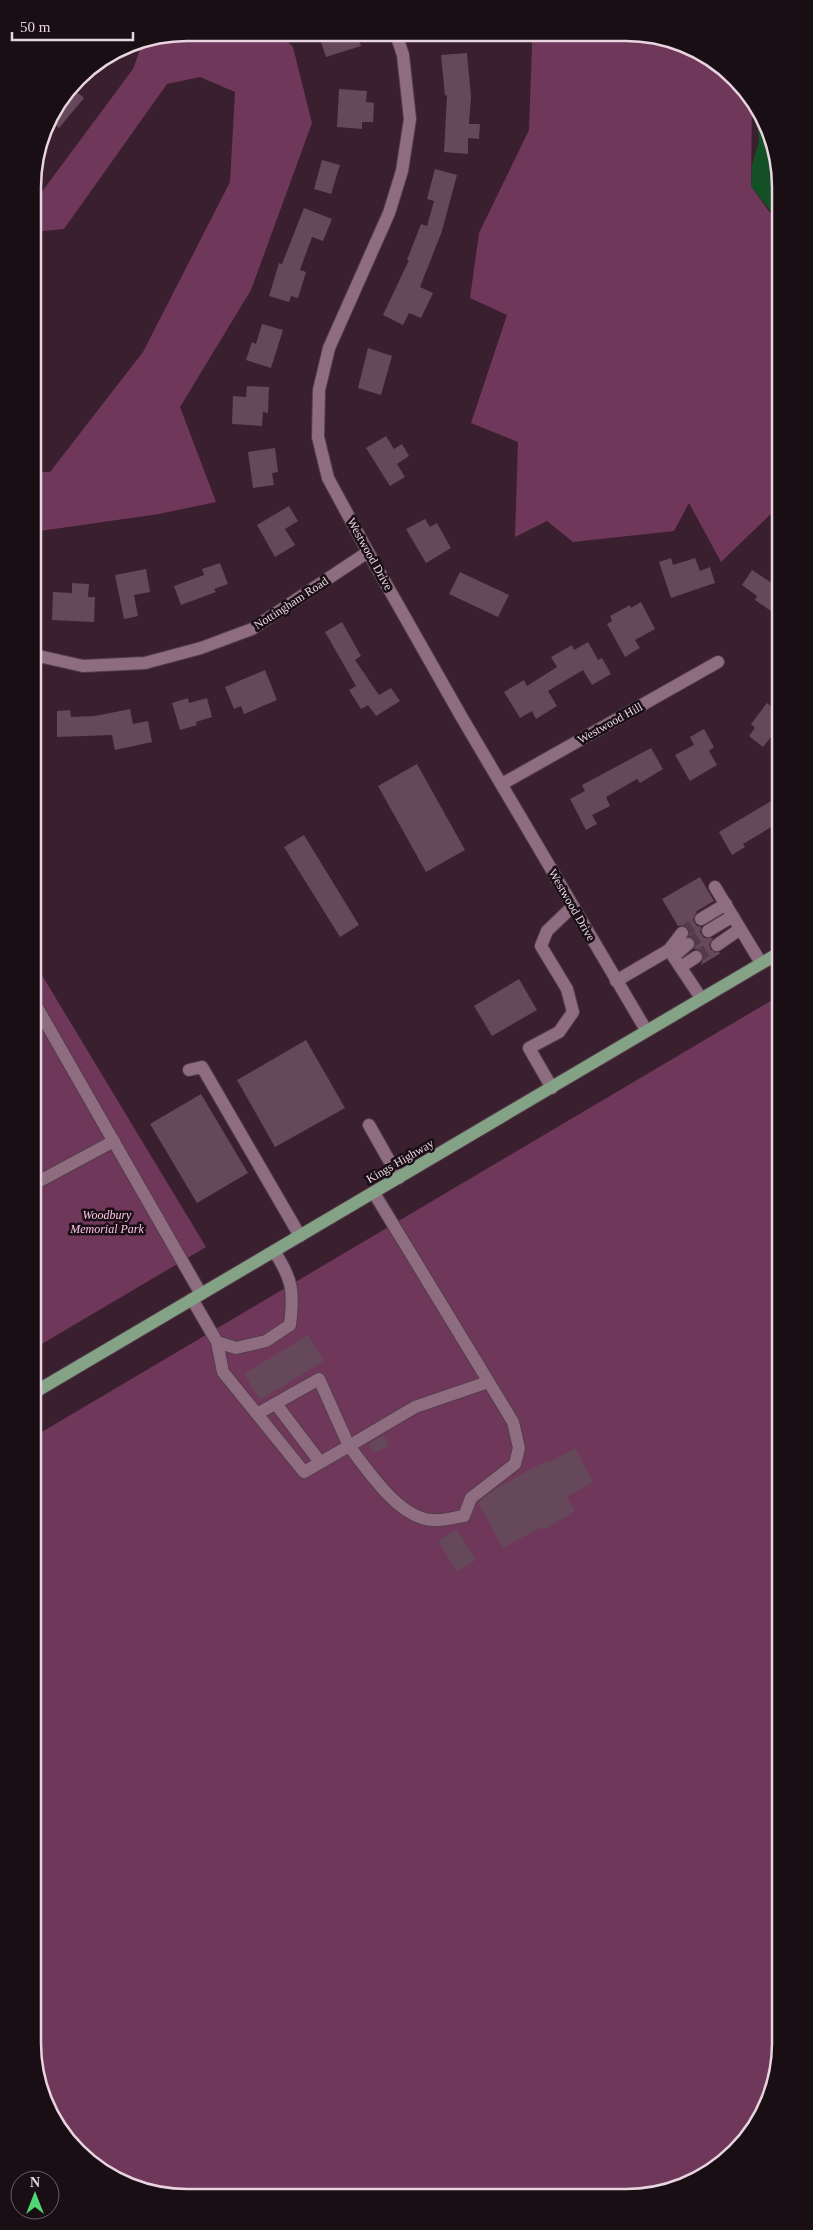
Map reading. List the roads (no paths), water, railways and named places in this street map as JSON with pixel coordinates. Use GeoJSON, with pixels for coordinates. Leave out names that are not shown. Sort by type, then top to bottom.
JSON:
{"type":"FeatureCollection","features":[{"type":"Feature","properties":{"kind":"main road","name":"Kings Highway"},"geometry":{"type":"LineString","coordinates":[[41,1388],[772,957]]}},
{"type":"Feature","properties":{"kind":"street","name":"Westwood Drive"},"geometry":{"type":"LineString","coordinates":[[398,41],[403,55],[410,119],[402,171],[388,213],[329,348],[319,390],[318,436],[328,478],[368,552],[572,907],[646,1030]]}},
{"type":"Feature","properties":{"kind":"street","name":"Nottingham Road"},"geometry":{"type":"LineString","coordinates":[[42,657],[83,666],[145,663],[201,648],[252,629],[368,552]]}},
{"type":"Feature","properties":{"kind":"street","name":"Westwood Hill"},"geometry":{"type":"LineString","coordinates":[[502,784],[718,662]]}},
{"type":"Feature","properties":{"kind":"street"},"geometry":{"type":"LineString","coordinates":[[715,887],[761,963]]}},
{"type":"Feature","properties":{"kind":"street"},"geometry":{"type":"LineString","coordinates":[[701,919],[726,904]]}},
{"type":"Feature","properties":{"kind":"street"},"geometry":{"type":"LineString","coordinates":[[552,1088],[529,1048],[559,1032],[573,1012],[567,989],[541,946],[546,931],[572,907]]}},
{"type":"Feature","properties":{"kind":"street"},"geometry":{"type":"LineString","coordinates":[[708,931],[733,916]]}},
{"type":"Feature","properties":{"kind":"street"},"geometry":{"type":"LineString","coordinates":[[717,945],[740,929]]}},
{"type":"Feature","properties":{"kind":"street"},"geometry":{"type":"LineString","coordinates":[[675,958],[685,939]]}},
{"type":"Feature","properties":{"kind":"street"},"geometry":{"type":"LineString","coordinates":[[616,981],[675,958],[696,957]]}},
{"type":"Feature","properties":{"kind":"street"},"geometry":{"type":"LineString","coordinates":[[675,958],[701,998]]}},
{"type":"Feature","properties":{"kind":"street"},"geometry":{"type":"LineString","coordinates":[[42,1015],[114,1140],[197,1297],[217,1342],[223,1372],[304,1472],[415,1407],[488,1382]]}},
{"type":"Feature","properties":{"kind":"street"},"geometry":{"type":"LineString","coordinates":[[190,1070],[202,1067],[300,1236]]}},
{"type":"Feature","properties":{"kind":"street"},"geometry":{"type":"LineString","coordinates":[[369,1125],[399,1178]]}},
{"type":"Feature","properties":{"kind":"street"},"geometry":{"type":"LineString","coordinates":[[41,1180],[114,1140]]}},
{"type":"Feature","properties":{"kind":"street"},"geometry":{"type":"LineString","coordinates":[[257,1414],[319,1379],[349,1446],[397,1502],[415,1516],[434,1520],[464,1516],[471,1498],[516,1464],[519,1448],[513,1422],[374,1193]]}},
{"type":"Feature","properties":{"kind":"street"},"geometry":{"type":"LineString","coordinates":[[217,1342],[236,1348],[266,1341],[290,1325],[293,1296],[285,1268],[274,1251]]}},
{"type":"Feature","properties":{"kind":"street"},"geometry":{"type":"LineString","coordinates":[[276,1404],[320,1462]]}},
{"type":"Feature","properties":{"kind":"tunnel"},"geometry":{"type":"LineString","coordinates":[[682,933],[701,919]]}},
{"type":"Feature","properties":{"kind":"tunnel"},"geometry":{"type":"LineString","coordinates":[[688,944],[708,931]]}},
{"type":"Feature","properties":{"kind":"tunnel"},"geometry":{"type":"LineString","coordinates":[[696,957],[717,945]]}},
{"type":"Feature","properties":{"kind":"park label","name":"Woodbury Memorial Park"},"geometry":{"type":"Point","coordinates":[107,1222]}}]}
